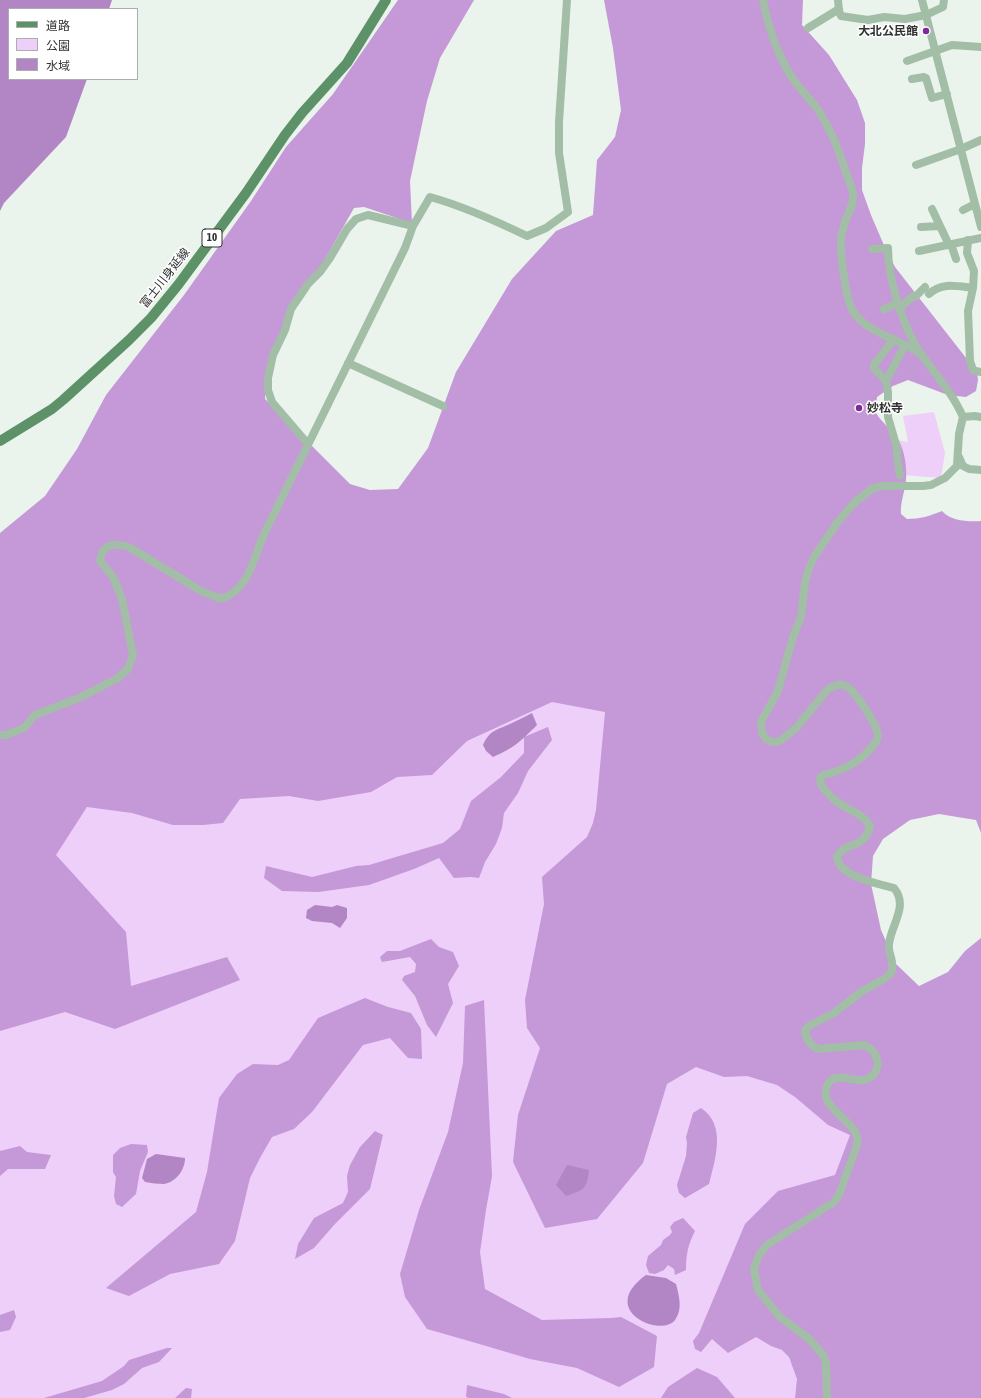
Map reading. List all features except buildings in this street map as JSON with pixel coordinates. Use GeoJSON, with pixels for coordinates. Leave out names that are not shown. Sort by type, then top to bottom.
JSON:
{"type":"FeatureCollection","features":[{"type":"Feature","properties":{"kind":"main road","name":"富士川身延線"},"geometry":{"type":"LineString","coordinates":[[0,441],[52,409],[129,340],[151,318],[178,285],[246,193],[298,118],[347,63],[386,0]]}},
{"type":"Feature","properties":{"kind":"street"},"geometry":{"type":"LineString","coordinates":[[0,735],[6,735],[24,728],[35,715],[80,698],[118,678],[128,669],[133,655],[122,599],[113,576],[100,560],[101,553],[109,546],[117,544],[129,547],[166,571],[210,596],[221,599],[229,596],[248,576],[264,534],[405,248],[413,226],[430,197],[452,204],[527,236],[546,228],[568,212],[559,153],[559,122],[567,0]]}},
{"type":"Feature","properties":{"kind":"street"},"geometry":{"type":"LineString","coordinates":[[763,0],[774,43],[792,77],[826,122],[842,159],[850,183],[853,194],[852,206],[844,224],[841,241],[848,300],[857,318],[867,327],[905,344],[921,354]]}},
{"type":"Feature","properties":{"kind":"street"},"geometry":{"type":"LineString","coordinates":[[838,0],[839,9],[842,16],[868,20],[884,17],[905,19],[926,15],[943,7],[944,0]]}},
{"type":"Feature","properties":{"kind":"street"},"geometry":{"type":"LineString","coordinates":[[922,0],[981,227]]}},
{"type":"Feature","properties":{"kind":"street"},"geometry":{"type":"LineString","coordinates":[[808,28],[839,9]]}},
{"type":"Feature","properties":{"kind":"street"},"geometry":{"type":"LineString","coordinates":[[907,62],[952,45],[981,47]]}},
{"type":"Feature","properties":{"kind":"street"},"geometry":{"type":"LineString","coordinates":[[912,79],[926,78],[932,98],[947,94]]}},
{"type":"Feature","properties":{"kind":"street"},"geometry":{"type":"LineString","coordinates":[[916,165],[961,150],[981,140]]}},
{"type":"Feature","properties":{"kind":"street"},"geometry":{"type":"LineString","coordinates":[[963,210],[975,204]]}},
{"type":"Feature","properties":{"kind":"street"},"geometry":{"type":"LineString","coordinates":[[932,209],[956,259]]}},
{"type":"Feature","properties":{"kind":"street"},"geometry":{"type":"LineString","coordinates":[[308,444],[272,402],[268,390],[268,378],[273,355],[285,330],[291,309],[308,284],[320,272],[330,258],[347,229],[356,220],[368,215],[413,226]]}},
{"type":"Feature","properties":{"kind":"street"},"geometry":{"type":"LineString","coordinates":[[921,227],[940,226]]}},
{"type":"Feature","properties":{"kind":"street"},"geometry":{"type":"LineString","coordinates":[[919,251],[981,238]]}},
{"type":"Feature","properties":{"kind":"street"},"geometry":{"type":"LineString","coordinates":[[968,240],[968,254],[974,271],[973,288],[968,311],[970,360],[973,370],[976,372],[981,372]]}},
{"type":"Feature","properties":{"kind":"street"},"geometry":{"type":"LineString","coordinates":[[827,1398],[826,1363],[823,1355],[809,1339],[779,1316],[770,1305],[758,1290],[754,1269],[759,1255],[767,1245],[834,1202],[839,1195],[857,1145],[858,1136],[830,1106],[826,1099],[825,1092],[827,1085],[832,1080],[841,1077],[863,1080],[873,1076],[877,1070],[878,1062],[875,1054],[870,1048],[864,1045],[819,1049],[814,1047],[809,1043],[805,1030],[809,1026],[834,1013],[861,992],[884,979],[892,972],[892,962],[888,951],[889,942],[896,923],[900,902],[899,894],[894,888],[848,874],[840,866],[837,857],[839,853],[865,839],[870,826],[867,820],[838,803],[821,785],[820,781],[820,778],[824,775],[852,764],[870,750],[878,740],[877,729],[856,696],[846,686],[841,684],[828,689],[797,727],[780,741],[772,742],[766,739],[762,733],[761,722],[778,691],[793,637],[801,617],[808,571],[814,557],[836,523],[854,503],[873,488],[883,486],[931,485],[945,478],[957,466],[957,453],[964,417],[914,342],[892,286],[888,260],[888,248],[872,249]]}},
{"type":"Feature","properties":{"kind":"street"},"geometry":{"type":"LineString","coordinates":[[884,308],[899,305],[912,296],[914,297],[942,286],[973,288]]}},
{"type":"Feature","properties":{"kind":"street"},"geometry":{"type":"LineString","coordinates":[[894,339],[874,365],[874,368],[886,381],[888,392],[888,417],[897,448],[900,475]]}},
{"type":"Feature","properties":{"kind":"street"},"geometry":{"type":"LineString","coordinates":[[886,381],[905,344]]}},
{"type":"Feature","properties":{"kind":"street"},"geometry":{"type":"LineString","coordinates":[[348,363],[443,406]]}},
{"type":"Feature","properties":{"kind":"street"},"geometry":{"type":"LineString","coordinates":[[964,417],[981,417]]}},
{"type":"Feature","properties":{"kind":"street"},"geometry":{"type":"LineString","coordinates":[[957,453],[962,466],[969,469],[981,470]]}},
{"type":"Feature","properties":{"kind":"green space"},"geometry":{"type":"Polygon","coordinates":[[[934,412],[945,453],[941,478],[877,473],[892,439],[908,442],[903,416],[934,412]]]}},
{"type":"Feature","properties":{"kind":"green space"},"geometry":{"type":"Polygon","coordinates":[[[604,671],[713,1019],[879,1153],[834,1398],[0,1398],[0,933],[87,807],[604,671]]]}},
{"type":"Feature","properties":{"kind":"shaded area"},"geometry":{"type":"Polygon","coordinates":[[[398,0],[474,0],[440,58],[427,101],[410,181],[412,223],[364,207],[354,208],[324,261],[292,308],[267,368],[265,399],[350,484],[370,490],[398,489],[428,448],[456,372],[512,279],[556,231],[593,215],[597,160],[615,137],[621,110],[613,48],[604,0],[803,0],[802,25],[829,55],[857,100],[865,123],[862,190],[886,250],[895,267],[977,372],[978,380],[976,391],[966,397],[948,395],[908,380],[893,386],[877,397],[875,408],[878,416],[899,441],[904,455],[906,480],[901,505],[901,514],[907,519],[912,519],[925,517],[942,511],[955,519],[965,521],[981,521],[981,833],[976,820],[939,814],[910,820],[883,839],[873,856],[871,884],[881,930],[896,964],[919,986],[948,972],[965,951],[981,938],[981,1398],[795,1398],[797,1379],[789,1357],[782,1350],[771,1346],[756,1337],[728,1353],[712,1339],[701,1352],[695,1349],[693,1341],[699,1333],[745,1224],[778,1191],[835,1175],[850,1135],[828,1125],[795,1097],[777,1085],[747,1076],[724,1077],[696,1067],[667,1084],[643,1163],[597,1219],[545,1228],[513,1162],[518,1115],[540,1048],[527,1028],[525,1000],[544,904],[542,877],[587,837],[593,823],[596,810],[605,712],[552,702],[467,741],[432,775],[397,777],[371,792],[318,801],[289,796],[240,799],[223,823],[173,825],[132,813],[87,807],[56,855],[126,932],[131,986],[227,957],[240,980],[115,1029],[65,1012],[0,1031],[0,533],[45,496],[77,449],[106,395],[184,295],[251,201],[286,147],[333,94],[398,0]]]}},
{"type":"Feature","properties":{"kind":"shaded area"},"geometry":{"type":"Polygon","coordinates":[[[548,727],[552,740],[528,771],[518,793],[504,813],[502,828],[496,844],[485,862],[479,878],[454,878],[439,858],[414,869],[369,885],[318,892],[282,891],[264,878],[266,866],[312,877],[356,866],[369,865],[443,843],[460,829],[471,801],[501,777],[524,753],[524,737],[548,727]]]}},
{"type":"Feature","properties":{"kind":"shaded area"},"geometry":{"type":"Polygon","coordinates":[[[431,939],[439,947],[453,952],[459,966],[448,984],[453,1003],[436,1037],[427,1025],[415,996],[402,980],[404,976],[415,972],[416,964],[410,957],[382,962],[380,957],[387,951],[400,951],[431,939]]]}},
{"type":"Feature","properties":{"kind":"shaded area"},"geometry":{"type":"Polygon","coordinates":[[[365,998],[388,1007],[411,1013],[421,1029],[422,1059],[408,1058],[390,1038],[363,1045],[312,1112],[294,1129],[272,1137],[250,1178],[235,1241],[219,1264],[170,1274],[129,1296],[106,1288],[196,1212],[207,1172],[219,1098],[237,1074],[253,1064],[278,1065],[289,1060],[318,1018],[365,998]]]}},
{"type":"Feature","properties":{"kind":"shaded area"},"geometry":{"type":"Polygon","coordinates":[[[484,1000],[492,1176],[480,1252],[485,1289],[542,1320],[621,1317],[657,1336],[654,1367],[619,1387],[577,1368],[530,1359],[427,1329],[405,1297],[400,1274],[419,1210],[448,1132],[463,1063],[465,1006],[484,1000]]]}},
{"type":"Feature","properties":{"kind":"shaded area"},"geometry":{"type":"Polygon","coordinates":[[[701,1108],[709,1115],[717,1133],[716,1154],[709,1184],[685,1198],[679,1193],[677,1185],[686,1156],[686,1137],[693,1113],[701,1108]]]}},
{"type":"Feature","properties":{"kind":"shaded area"},"geometry":{"type":"Polygon","coordinates":[[[375,1131],[383,1135],[370,1189],[334,1225],[314,1248],[295,1259],[298,1244],[314,1218],[343,1203],[348,1192],[347,1176],[350,1165],[360,1147],[375,1131]]]}},
{"type":"Feature","properties":{"kind":"shaded area"},"geometry":{"type":"Polygon","coordinates":[[[131,1144],[147,1145],[148,1152],[140,1171],[136,1194],[122,1207],[116,1204],[114,1196],[116,1177],[113,1172],[113,1155],[120,1148],[131,1144]]]}},
{"type":"Feature","properties":{"kind":"shaded area"},"geometry":{"type":"Polygon","coordinates":[[[20,1146],[27,1152],[51,1155],[45,1169],[8,1169],[0,1176],[0,1151],[20,1146]]]}},
{"type":"Feature","properties":{"kind":"shaded area"},"geometry":{"type":"Polygon","coordinates":[[[683,1218],[695,1231],[688,1250],[686,1270],[675,1275],[674,1269],[668,1265],[664,1270],[655,1274],[649,1273],[646,1265],[648,1256],[661,1245],[663,1240],[670,1235],[672,1232],[670,1227],[674,1222],[683,1218]]]}},
{"type":"Feature","properties":{"kind":"shaded area"},"geometry":{"type":"Polygon","coordinates":[[[14,1310],[16,1317],[10,1330],[0,1332],[0,1315],[14,1310]]]}},
{"type":"Feature","properties":{"kind":"shaded area"},"geometry":{"type":"Polygon","coordinates":[[[167,1348],[172,1348],[159,1362],[142,1368],[124,1384],[112,1390],[84,1398],[44,1398],[102,1381],[124,1366],[129,1360],[167,1348]]]}},
{"type":"Feature","properties":{"kind":"shaded area"},"geometry":{"type":"Polygon","coordinates":[[[697,1368],[717,1377],[735,1398],[661,1398],[668,1387],[697,1368]]]}},
{"type":"Feature","properties":{"kind":"shaded area"},"geometry":{"type":"Polygon","coordinates":[[[467,1385],[504,1394],[512,1398],[469,1398],[466,1397],[467,1385]]]}},
{"type":"Feature","properties":{"kind":"shaded area"},"geometry":{"type":"Polygon","coordinates":[[[186,1388],[192,1389],[191,1398],[175,1398],[186,1388]]]}},
{"type":"Feature","properties":{"kind":"water"},"geometry":{"type":"Polygon","coordinates":[[[0,0],[112,0],[109,8],[8,8],[8,80],[87,80],[66,137],[4,203],[0,211],[0,0]]]}},
{"type":"Feature","properties":{"kind":"water"},"geometry":{"type":"Polygon","coordinates":[[[532,713],[537,725],[522,740],[493,757],[486,751],[483,745],[492,733],[532,713]]]}},
{"type":"Feature","properties":{"kind":"water"},"geometry":{"type":"Polygon","coordinates":[[[315,905],[332,907],[337,905],[347,908],[347,918],[340,928],[332,923],[312,921],[306,918],[307,910],[315,905]]]}},
{"type":"Feature","properties":{"kind":"water"},"geometry":{"type":"Polygon","coordinates":[[[156,1154],[185,1158],[182,1171],[176,1178],[168,1183],[157,1184],[145,1182],[142,1178],[147,1159],[156,1154]]]}},
{"type":"Feature","properties":{"kind":"water"},"geometry":{"type":"Polygon","coordinates":[[[567,1165],[589,1170],[584,1188],[566,1196],[556,1185],[567,1165]]]}},
{"type":"Feature","properties":{"kind":"water"},"geometry":{"type":"Polygon","coordinates":[[[646,1275],[666,1278],[676,1284],[680,1307],[675,1320],[668,1325],[658,1326],[647,1323],[637,1318],[630,1310],[628,1300],[632,1288],[646,1275]]]}},
{"type":"Feature","properties":{"kind":"place","name":"大北公民館"},"geometry":{"type":"Point","coordinates":[926,31]}},
{"type":"Feature","properties":{"kind":"place","name":"妙松寺"},"geometry":{"type":"Point","coordinates":[859,408]}}]}
